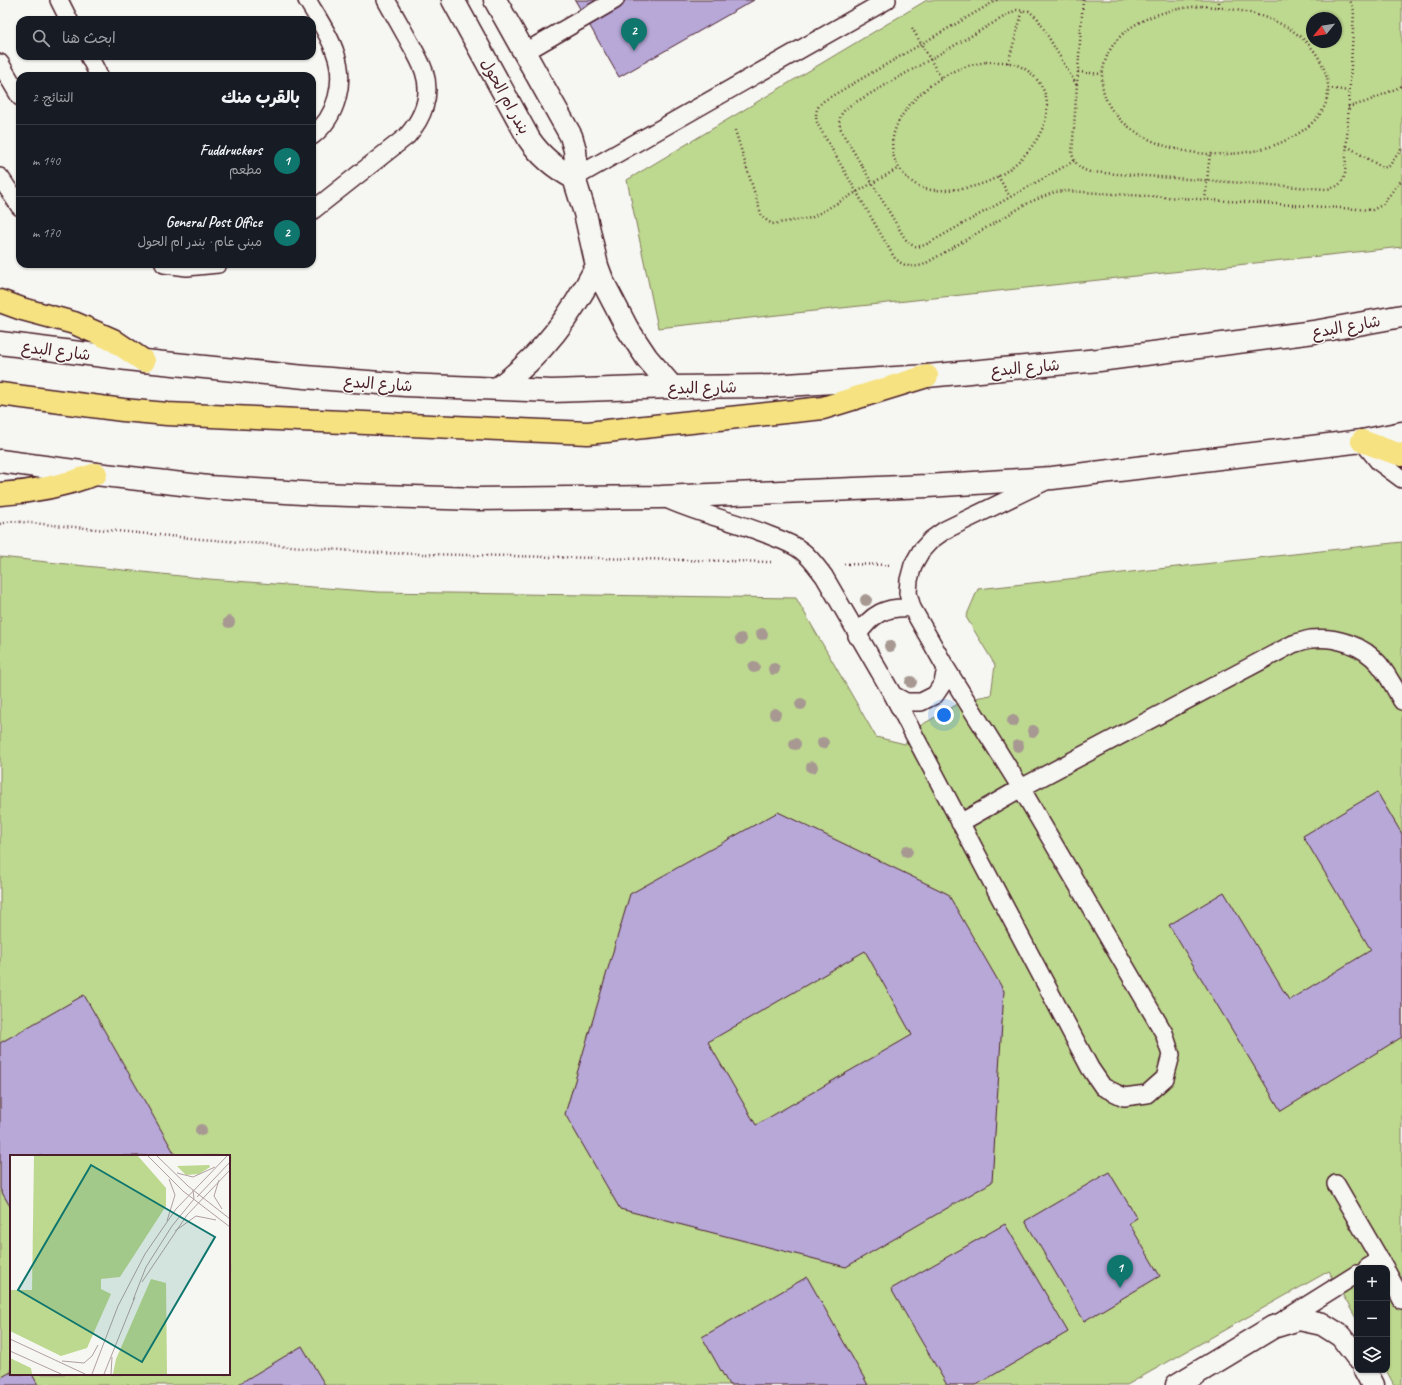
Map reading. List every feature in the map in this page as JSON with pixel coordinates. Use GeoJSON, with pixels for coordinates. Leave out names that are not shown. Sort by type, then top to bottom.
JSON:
{"type":"FeatureCollection","features":[{"type":"Feature","properties":{"kind":"main road","name":"بندر ام الحول"},"geometry":{"type":"LineString","coordinates":[[453,0],[537,151],[548,162],[574,178]]}},
{"type":"Feature","properties":{"kind":"main road"},"geometry":{"type":"LineString","coordinates":[[495,0],[571,136],[575,150],[576,163],[574,178],[585,213],[597,266],[603,282],[627,328],[647,358],[672,387]]}},
{"type":"Feature","properties":{"kind":"main road"},"geometry":{"type":"LineString","coordinates":[[498,388],[518,374],[536,356],[567,318],[581,297],[597,266]]}},
{"type":"Feature","properties":{"kind":"main road"},"geometry":{"type":"LineString","coordinates":[[0,301],[22,309],[74,323],[113,340],[144,361]]}},
{"type":"Feature","properties":{"kind":"main road","name":"شارع البدع"},"geometry":{"type":"LineString","coordinates":[[0,343],[144,361],[298,376],[405,385],[552,391],[672,387],[771,386],[927,376],[1099,360],[1314,332],[1402,316]]}},
{"type":"Feature","properties":{"kind":"main road"},"geometry":{"type":"LineString","coordinates":[[0,394],[123,410],[167,414],[588,433],[823,408],[927,376]]}},
{"type":"Feature","properties":{"kind":"main road"},"geometry":{"type":"LineString","coordinates":[[0,461],[208,487],[318,494],[477,499],[661,497],[927,486],[1052,478],[1362,441],[1402,433]]}},
{"type":"Feature","properties":{"kind":"main road"},"geometry":{"type":"LineString","coordinates":[[1362,441],[1402,455]]}},
{"type":"Feature","properties":{"kind":"main road"},"geometry":{"type":"LineString","coordinates":[[0,494],[42,490],[96,474]]}},
{"type":"Feature","properties":{"kind":"main road"},"geometry":{"type":"LineString","coordinates":[[1177,1385],[1273,1327],[1299,1319],[1322,1324],[1341,1336],[1354,1353]]}},
{"type":"Feature","properties":{"kind":"main road"},"geometry":{"type":"LineString","coordinates":[[1367,1373],[1373,1385]]}},
{"type":"Feature","properties":{"kind":"lane"},"geometry":{"type":"LineString","coordinates":[[59,0],[67,16]]}},
{"type":"Feature","properties":{"kind":"lane"},"geometry":{"type":"LineString","coordinates":[[307,0],[316,16]]}},
{"type":"Feature","properties":{"kind":"lane"},"geometry":{"type":"LineString","coordinates":[[316,208],[407,136],[416,126],[422,115],[426,103],[427,87],[424,71],[386,0]]}},
{"type":"Feature","properties":{"kind":"lane"},"geometry":{"type":"LineString","coordinates":[[525,52],[615,0]]}},
{"type":"Feature","properties":{"kind":"lane"},"geometry":{"type":"LineString","coordinates":[[574,178],[887,0]]}},
{"type":"Feature","properties":{"kind":"lane"},"geometry":{"type":"LineString","coordinates":[[316,16],[336,53],[340,84],[337,100],[331,113],[324,125],[316,132]]}},
{"type":"Feature","properties":{"kind":"lane"},"geometry":{"type":"LineString","coordinates":[[91,60],[98,72]]}},
{"type":"Feature","properties":{"kind":"lane"},"geometry":{"type":"LineString","coordinates":[[0,63],[16,90]]}},
{"type":"Feature","properties":{"kind":"lane"},"geometry":{"type":"LineString","coordinates":[[0,177],[16,201]]}},
{"type":"Feature","properties":{"kind":"lane"},"geometry":{"type":"LineString","coordinates":[[1362,441],[1379,462],[1402,479]]}},
{"type":"Feature","properties":{"kind":"lane"},"geometry":{"type":"LineString","coordinates":[[661,497],[682,507],[757,530],[785,542],[801,551],[815,563],[893,695],[1090,1068],[1103,1088],[1124,1097],[1148,1094],[1164,1078],[1171,1055],[1164,1033],[1020,788],[946,668],[912,608],[908,593],[909,580],[913,565],[921,551],[931,540],[946,530],[1052,478]]}},
{"type":"Feature","properties":{"kind":"lane"},"geometry":{"type":"LineString","coordinates":[[858,636],[867,623],[880,612],[901,607],[912,608]]}},
{"type":"Feature","properties":{"kind":"lane"},"geometry":{"type":"LineString","coordinates":[[960,823],[1020,788],[1288,646],[1311,639],[1329,639],[1347,643],[1364,651],[1378,663],[1389,678],[1402,701]]}},
{"type":"Feature","properties":{"kind":"lane"},"geometry":{"type":"LineString","coordinates":[[893,695],[906,702],[921,702],[935,695],[944,683],[946,668]]}},
{"type":"Feature","properties":{"kind":"lane"},"geometry":{"type":"LineString","coordinates":[[1336,1184],[1379,1265]]}},
{"type":"Feature","properties":{"kind":"lane"},"geometry":{"type":"LineString","coordinates":[[1273,1327],[1354,1276]]}},
{"type":"Feature","properties":{"kind":"lane"},"geometry":{"type":"LineString","coordinates":[[1390,1282],[1402,1300]]}},
{"type":"Feature","properties":{"kind":"path"},"geometry":{"type":"LineString","coordinates":[[997,0],[820,103],[817,109],[816,120],[856,192],[898,262],[910,267],[923,264],[1030,202],[1055,192],[1067,191],[1372,210],[1382,205],[1402,179]]}},
{"type":"Feature","properties":{"kind":"path"},"geometry":{"type":"LineString","coordinates":[[1083,0],[1072,154],[1074,161],[1083,170],[1090,172],[1333,188],[1339,185],[1345,174],[1354,11],[1350,0]]}},
{"type":"Feature","properties":{"kind":"path"},"geometry":{"type":"LineString","coordinates":[[1219,0],[1219,7]]}},
{"type":"Feature","properties":{"kind":"path"},"geometry":{"type":"LineString","coordinates":[[1202,6],[1219,7],[1258,15],[1283,25],[1301,37],[1320,60],[1327,78],[1327,98],[1319,116],[1304,129],[1287,140],[1268,148],[1229,154],[1189,152],[1170,147],[1135,131],[1121,120],[1112,109],[1105,96],[1102,74],[1108,54],[1113,45],[1129,28],[1139,22],[1166,11],[1202,6]]}},
{"type":"Feature","properties":{"kind":"path"},"geometry":{"type":"LineString","coordinates":[[1074,161],[929,243],[922,246],[915,246],[908,243],[904,237],[839,125],[843,111],[849,106],[1016,10],[1029,11],[1038,19],[1077,86]]}},
{"type":"Feature","properties":{"kind":"path"},"geometry":{"type":"LineString","coordinates":[[1008,63],[1023,10]]}},
{"type":"Feature","properties":{"kind":"path"},"geometry":{"type":"LineString","coordinates":[[912,28],[942,78]]}},
{"type":"Feature","properties":{"kind":"path"},"geometry":{"type":"LineString","coordinates":[[986,62],[1008,63],[1021,67],[1035,77],[1042,86],[1046,97],[1046,120],[1039,136],[1029,150],[1015,165],[998,176],[965,188],[929,190],[917,186],[906,178],[894,157],[892,145],[894,134],[900,119],[908,106],[918,95],[942,78],[954,71],[986,62]]}},
{"type":"Feature","properties":{"kind":"path"},"geometry":{"type":"LineString","coordinates":[[1078,72],[1102,74]]}},
{"type":"Feature","properties":{"kind":"path"},"geometry":{"type":"LineString","coordinates":[[1348,108],[1366,102],[1402,86]]}},
{"type":"Feature","properties":{"kind":"path"},"geometry":{"type":"LineString","coordinates":[[1328,88],[1350,92]]}},
{"type":"Feature","properties":{"kind":"path"},"geometry":{"type":"LineString","coordinates":[[735,130],[762,217],[772,224],[811,218],[899,168]]}},
{"type":"Feature","properties":{"kind":"path"},"geometry":{"type":"LineString","coordinates":[[1347,146],[1383,168],[1389,166],[1402,148]]}},
{"type":"Feature","properties":{"kind":"path"},"geometry":{"type":"LineString","coordinates":[[1205,200],[1210,153]]}},
{"type":"Feature","properties":{"kind":"path"},"geometry":{"type":"LineString","coordinates":[[998,176],[1010,197]]}},
{"type":"Feature","properties":{"kind":"path"},"geometry":{"type":"LineString","coordinates":[[0,524],[11,521],[201,539],[380,553],[744,562]]}},
{"type":"Feature","properties":{"kind":"green space"},"geometry":{"type":"Polygon","coordinates":[[[927,0],[1402,0],[1402,247],[658,328],[627,180],[927,0]]]}},
{"type":"Feature","properties":{"kind":"green space"},"geometry":{"type":"Polygon","coordinates":[[[1402,542],[1402,1385],[1394,1385],[1388,1373],[1390,1373],[1390,1265],[1354,1265],[1354,1315],[1329,1271],[1127,1385],[0,1385],[0,557],[209,579],[378,592],[796,598],[876,737],[905,744],[911,731],[965,700],[991,695],[995,665],[966,617],[978,589],[1402,542]]]}},
{"type":"Feature","properties":{"kind":"building"},"geometry":{"type":"Polygon","coordinates":[[[575,0],[754,0],[619,77],[575,0]]]}},
{"type":"Feature","properties":{"kind":"building"},"geometry":{"type":"Polygon","coordinates":[[[1377,792],[1402,834],[1402,1037],[1281,1111],[1169,925],[1224,892],[1289,1000],[1371,950],[1303,836],[1377,792]]]}},
{"type":"Feature","properties":{"kind":"building"},"geometry":{"type":"Polygon","coordinates":[[[778,812],[948,894],[1004,991],[992,1182],[846,1267],[620,1209],[565,1114],[630,894],[778,812]],[[865,951],[708,1042],[756,1125],[912,1035],[865,951]]]}},
{"type":"Feature","properties":{"kind":"building"},"geometry":{"type":"Polygon","coordinates":[[[84,995],[175,1155],[10,1155],[10,1206],[0,1189],[0,1043],[84,995]]]}},
{"type":"Feature","properties":{"kind":"building"},"geometry":{"type":"Polygon","coordinates":[[[1109,1172],[1137,1218],[1129,1223],[1160,1276],[1084,1321],[1025,1221],[1109,1172]]]}},
{"type":"Feature","properties":{"kind":"building"},"geometry":{"type":"Polygon","coordinates":[[[1005,1224],[1068,1332],[976,1385],[947,1385],[891,1289],[1005,1224]]]}},
{"type":"Feature","properties":{"kind":"building"},"geometry":{"type":"Polygon","coordinates":[[[807,1277],[868,1385],[729,1385],[702,1337],[807,1277]]]}},
{"type":"Feature","properties":{"kind":"building"},"geometry":{"type":"Polygon","coordinates":[[[302,1346],[325,1385],[237,1385],[302,1346]]]}},
{"type":"Feature","properties":{"kind":"building"},"geometry":{"type":"Polygon","coordinates":[[[10,1373],[10,1375],[33,1375],[38,1385],[0,1385],[0,1378],[10,1373]]]}},
{"type":"Feature","properties":{"kind":"place","name":"General Post Office"},"geometry":{"type":"Point","coordinates":[634,51]}},
{"type":"Feature","properties":{"kind":"place","name":"Fuddruckers"},"geometry":{"type":"Point","coordinates":[1120,1288]}}]}
